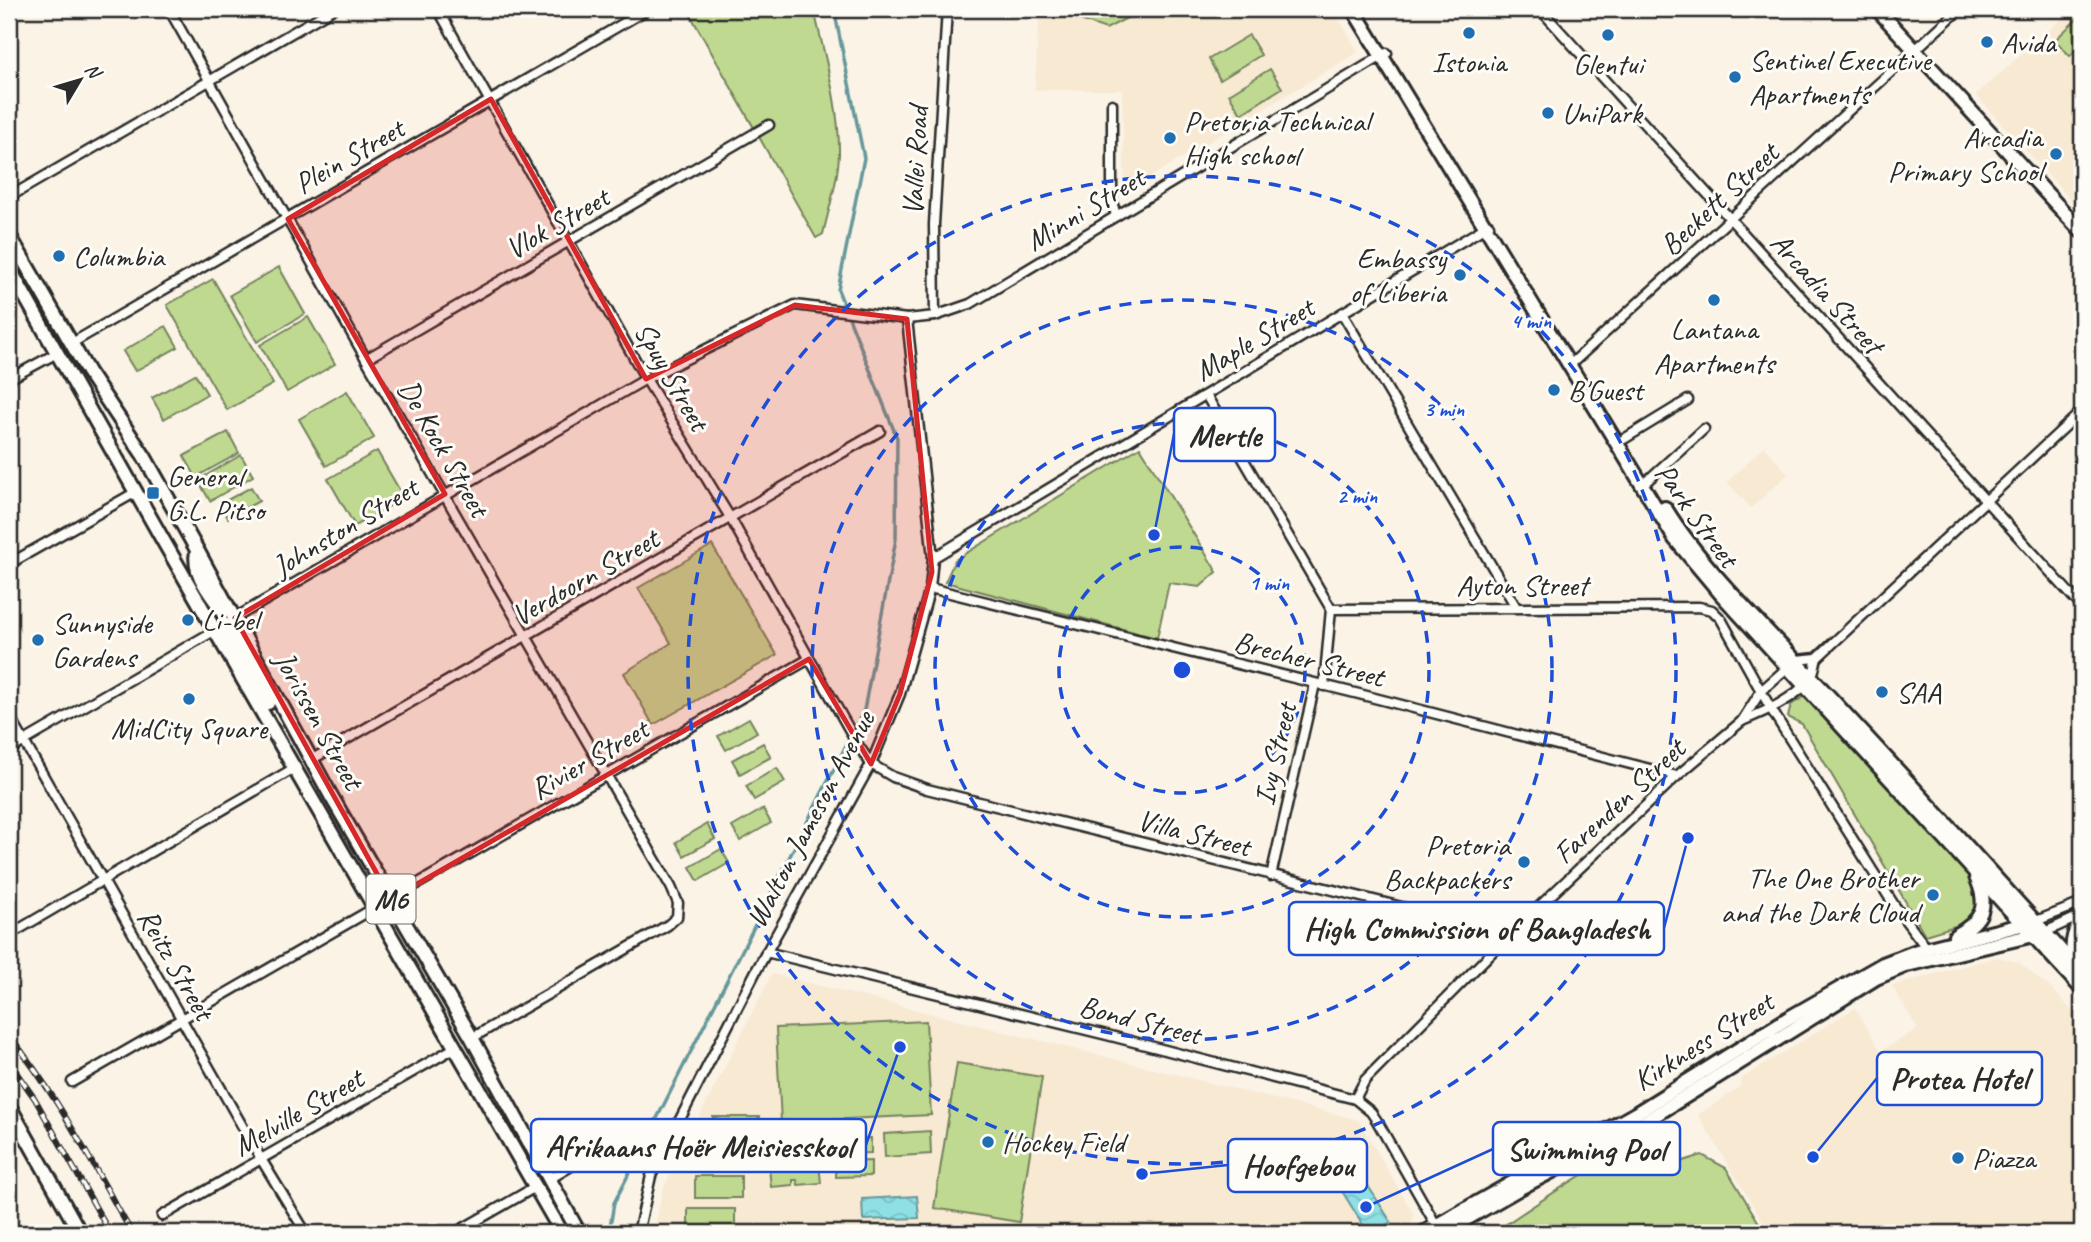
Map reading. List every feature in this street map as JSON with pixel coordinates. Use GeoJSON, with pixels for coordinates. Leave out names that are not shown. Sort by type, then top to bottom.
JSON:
{"type":"FeatureCollection","features":[{"type":"Feature","properties":{"kind":"street","name":"De Kock Street"},"geometry":{"type":"LineString","coordinates":[[169,9],[678,903],[676,919],[668,925],[472,1038]]}},
{"type":"Feature","properties":{"kind":"street"},"geometry":{"type":"LineString","coordinates":[[9,197],[333,9]]}},
{"type":"Feature","properties":{"kind":"street","name":"Spuy Street"},"geometry":{"type":"LineString","coordinates":[[439,9],[646,379],[731,519],[871,764]]}},
{"type":"Feature","properties":{"kind":"street","name":"Plein Street"},"geometry":{"type":"LineString","coordinates":[[72,343],[648,9]]}},
{"type":"Feature","properties":{"kind":"street","name":"Vallei Road"},"geometry":{"type":"LineString","coordinates":[[935,316],[934,224],[947,9]]}},
{"type":"Feature","properties":{"kind":"street","name":"Park Street"},"geometry":{"type":"LineString","coordinates":[[1353,9],[1573,363],[1687,540],[1961,855],[2030,923]]}},
{"type":"Feature","properties":{"kind":"street","name":"Park Street"},"geometry":{"type":"LineString","coordinates":[[1361,9],[1384,55]]}},
{"type":"Feature","properties":{"kind":"street","name":"Arcadia Street"},"geometry":{"type":"LineString","coordinates":[[1540,9],[2082,607]]}},
{"type":"Feature","properties":{"kind":"street"},"geometry":{"type":"LineString","coordinates":[[1877,9],[2082,233]]}},
{"type":"Feature","properties":{"kind":"street","name":"Beckett Street"},"geometry":{"type":"LineString","coordinates":[[1573,363],[1960,9]]}},
{"type":"Feature","properties":{"kind":"street","name":"Minni Street"},"geometry":{"type":"LineString","coordinates":[[907,320],[954,311],[978,300],[1384,55]]}},
{"type":"Feature","properties":{"kind":"street"},"geometry":{"type":"LineString","coordinates":[[1112,104],[1112,201],[1116,216]]}},
{"type":"Feature","properties":{"kind":"street","name":"Vlok Street"},"geometry":{"type":"LineString","coordinates":[[366,359],[769,125]]}},
{"type":"Feature","properties":{"kind":"street","name":"Maple Street"},"geometry":{"type":"LineString","coordinates":[[933,558],[1487,226]]}},
{"type":"Feature","properties":{"kind":"street","name":"Jorissen Street"},"geometry":{"type":"LineString","coordinates":[[9,235],[72,343],[144,456],[197,550],[226,623],[274,729],[296,768],[456,1047],[542,1183],[579,1233]]}},
{"type":"Feature","properties":{"kind":"street","name":"Jorissen Street"},"geometry":{"type":"LineString","coordinates":[[9,268],[136,492],[226,623],[311,760],[472,1038],[542,1183],[562,1233]]}},
{"type":"Feature","properties":{"kind":"street","name":"Johnston Street"},"geometry":{"type":"LineString","coordinates":[[9,750],[646,379],[795,305],[907,320]]}},
{"type":"Feature","properties":{"kind":"street"},"geometry":{"type":"LineString","coordinates":[[1342,313],[1516,607]]}},
{"type":"Feature","properties":{"kind":"street","name":"Walton Jameson Avenue"},"geometry":{"type":"LineString","coordinates":[[638,1233],[651,1176],[766,952],[871,764],[900,694],[930,588],[933,558],[907,320]]}},
{"type":"Feature","properties":{"kind":"street"},"geometry":{"type":"LineString","coordinates":[[9,379],[57,353]]}},
{"type":"Feature","properties":{"kind":"street","name":"Park Street"},"geometry":{"type":"LineString","coordinates":[[1573,363],[1675,539],[1792,663]]}},
{"type":"Feature","properties":{"kind":"street"},"geometry":{"type":"LineString","coordinates":[[1206,395],[1331,609]]}},
{"type":"Feature","properties":{"kind":"street"},"geometry":{"type":"LineString","coordinates":[[1624,439],[1688,400]]}},
{"type":"Feature","properties":{"kind":"street"},"geometry":{"type":"LineString","coordinates":[[1808,681],[1817,658],[2082,411]]}},
{"type":"Feature","properties":{"kind":"street"},"geometry":{"type":"LineString","coordinates":[[1648,480],[1704,429]]}},
{"type":"Feature","properties":{"kind":"street","name":"Verdoorn Street"},"geometry":{"type":"LineString","coordinates":[[311,760],[880,431]]}},
{"type":"Feature","properties":{"kind":"street"},"geometry":{"type":"LineString","coordinates":[[9,564],[136,492]]}},
{"type":"Feature","properties":{"kind":"street","name":"Brecher Street"},"geometry":{"type":"LineString","coordinates":[[930,588],[1677,776]]}},
{"type":"Feature","properties":{"kind":"street","name":"Ayton Street"},"geometry":{"type":"LineString","coordinates":[[1331,609],[1699,607],[1712,610]]}},
{"type":"Feature","properties":{"kind":"street","name":"Ivy Street"},"geometry":{"type":"LineString","coordinates":[[1324,686],[1331,609]]}},
{"type":"Feature","properties":{"kind":"street","name":"Park Street"},"geometry":{"type":"LineString","coordinates":[[1712,610],[1721,619],[1761,691],[1899,912],[1933,951]]}},
{"type":"Feature","properties":{"kind":"street"},"geometry":{"type":"LineString","coordinates":[[1792,663],[1817,658]]}},
{"type":"Feature","properties":{"kind":"street","name":"Rivier Street"},"geometry":{"type":"LineString","coordinates":[[391,899],[809,659]]}},
{"type":"Feature","properties":{"kind":"street","name":"Farenden Street"},"geometry":{"type":"LineString","coordinates":[[1742,722],[1761,691],[1792,663]]}},
{"type":"Feature","properties":{"kind":"street","name":"Park Street"},"geometry":{"type":"LineString","coordinates":[[1808,681],[2039,933],[2080,972]]}},
{"type":"Feature","properties":{"kind":"street","name":"Farenden Street"},"geometry":{"type":"LineString","coordinates":[[1354,1098],[1365,1080],[1510,934],[1677,776],[1742,722],[1772,709],[1808,681]]}},
{"type":"Feature","properties":{"kind":"street","name":"Ivy Street"},"geometry":{"type":"LineString","coordinates":[[1271,876],[1315,684]]}},
{"type":"Feature","properties":{"kind":"street","name":"Reitz Street"},"geometry":{"type":"LineString","coordinates":[[9,715],[261,1159],[306,1233]]}},
{"type":"Feature","properties":{"kind":"street","name":"Villa Street"},"geometry":{"type":"LineString","coordinates":[[871,764],[893,777],[927,789],[1510,934]]}},
{"type":"Feature","properties":{"kind":"street"},"geometry":{"type":"LineString","coordinates":[[9,935],[296,768]]}},
{"type":"Feature","properties":{"kind":"street"},"geometry":{"type":"LineString","coordinates":[[1933,951],[1969,928],[1981,913],[1981,888],[1961,855]]}},
{"type":"Feature","properties":{"kind":"street"},"geometry":{"type":"LineString","coordinates":[[2030,923],[2082,903]]}},
{"type":"Feature","properties":{"kind":"street"},"geometry":{"type":"LineString","coordinates":[[72,1082],[376,906]]}},
{"type":"Feature","properties":{"kind":"street"},"geometry":{"type":"LineString","coordinates":[[2039,933],[2082,917]]}},
{"type":"Feature","properties":{"kind":"street"},"geometry":{"type":"LineString","coordinates":[[2080,972],[2072,945],[2075,930],[2082,917]]}},
{"type":"Feature","properties":{"kind":"street","name":"Kirkness Street"},"geometry":{"type":"LineString","coordinates":[[1423,1233],[1442,1230],[1633,1129],[1876,978],[1933,951],[2030,923]]}},
{"type":"Feature","properties":{"kind":"street","name":"Park Street"},"geometry":{"type":"LineString","coordinates":[[2039,933],[2082,989]]}},
{"type":"Feature","properties":{"kind":"street","name":"Kirkness Street"},"geometry":{"type":"LineString","coordinates":[[1442,1230],[1516,1179],[1645,1107],[1894,958],[2039,933]]}},
{"type":"Feature","properties":{"kind":"street","name":"Bond Street"},"geometry":{"type":"LineString","coordinates":[[766,952],[1354,1098]]}},
{"type":"Feature","properties":{"kind":"street","name":"Melville Street"},"geometry":{"type":"LineString","coordinates":[[162,1216],[456,1047]]}},
{"type":"Feature","properties":{"kind":"street"},"geometry":{"type":"LineString","coordinates":[[1354,1098],[1371,1112],[1442,1230]]}},
{"type":"Feature","properties":{"kind":"street"},"geometry":{"type":"LineString","coordinates":[[9,1106],[80,1233]]}},
{"type":"Feature","properties":{"kind":"street"},"geometry":{"type":"LineString","coordinates":[[455,1233],[623,1135]]}},
{"type":"Feature","properties":{"kind":"street"},"geometry":{"type":"LineString","coordinates":[[1516,1179],[1537,1171],[1552,1171],[1572,1147]]}},
{"type":"Feature","properties":{"kind":"highlighted area"},"geometry":{"type":"Polygon","coordinates":[[[491,99],[646,379],[795,305],[907,319],[932,572],[900,694],[871,764],[809,659],[391,899],[235,618],[445,494],[288,219],[491,99]]]}},
{"type":"Feature","properties":{"kind":"shaded area","name":"Pretoria Technical High school"},"geometry":{"type":"Polygon","coordinates":[[[1036,9],[1333,9],[1358,52],[1125,192],[1122,90],[1035,90],[1039,16],[1036,9]]]}},
{"type":"Feature","properties":{"kind":"shaded area","name":"Arcadia Primary School"},"geometry":{"type":"Polygon","coordinates":[[[2073,9],[2082,9],[2082,212],[1976,95],[2073,9]]]}},
{"type":"Feature","properties":{"kind":"shaded area"},"geometry":{"type":"Polygon","coordinates":[[[1764,447],[1788,474],[1751,508],[1727,482],[1764,447]]]}},
{"type":"Feature","properties":{"kind":"shaded area"},"geometry":{"type":"Polygon","coordinates":[[[1997,957],[2018,962],[2054,991],[2082,1022],[2082,1233],[1770,1233],[1698,1115],[1740,1087],[1741,1079],[1855,1008],[1881,1051],[1918,1029],[1892,986],[1997,957]]]}},
{"type":"Feature","properties":{"kind":"shaded area"},"geometry":{"type":"Polygon","coordinates":[[[772,974],[1358,1120],[1414,1215],[1409,1229],[1401,1233],[654,1233],[663,1189],[772,974]]]}},
{"type":"Feature","properties":{"kind":"green space"},"geometry":{"type":"Polygon","coordinates":[[[687,9],[814,9],[831,81],[839,136],[837,174],[823,234],[816,238],[687,9]]]}},
{"type":"Feature","properties":{"kind":"green space"},"geometry":{"type":"Polygon","coordinates":[[[1057,9],[1144,9],[1106,29],[1063,14],[1057,9]]]}},
{"type":"Feature","properties":{"kind":"green space"},"geometry":{"type":"Polygon","coordinates":[[[2082,14],[2082,44],[2070,56],[2055,40],[2082,14]]]}},
{"type":"Feature","properties":{"kind":"green space"},"geometry":{"type":"Polygon","coordinates":[[[1249,35],[1261,55],[1220,80],[1209,59],[1249,35]]]}},
{"type":"Feature","properties":{"kind":"green space"},"geometry":{"type":"Polygon","coordinates":[[[1270,69],[1282,88],[1241,114],[1229,94],[1270,69]]]}},
{"type":"Feature","properties":{"kind":"green space"},"geometry":{"type":"Polygon","coordinates":[[[279,267],[305,314],[257,342],[230,295],[279,267]]]}},
{"type":"Feature","properties":{"kind":"green space"},"geometry":{"type":"Polygon","coordinates":[[[213,279],[273,384],[227,410],[167,305],[213,279]]]}},
{"type":"Feature","properties":{"kind":"green space"},"geometry":{"type":"Polygon","coordinates":[[[308,317],[335,364],[287,392],[260,345],[308,317]]]}},
{"type":"Feature","properties":{"kind":"green space"},"geometry":{"type":"Polygon","coordinates":[[[166,326],[178,347],[135,371],[123,351],[166,326]]]}},
{"type":"Feature","properties":{"kind":"green space"},"geometry":{"type":"Polygon","coordinates":[[[195,374],[207,394],[164,419],[152,398],[195,374]]]}},
{"type":"Feature","properties":{"kind":"green space"},"geometry":{"type":"Polygon","coordinates":[[[347,391],[374,438],[326,466],[299,419],[347,391]]]}},
{"type":"Feature","properties":{"kind":"green space"},"geometry":{"type":"Polygon","coordinates":[[[228,432],[239,453],[196,477],[184,456],[228,432]]]}},
{"type":"Feature","properties":{"kind":"green space"},"geometry":{"type":"Polygon","coordinates":[[[1140,447],[1217,572],[1200,587],[1169,583],[1157,638],[945,582],[955,560],[1140,447]]]}},
{"type":"Feature","properties":{"kind":"green space"},"geometry":{"type":"Polygon","coordinates":[[[377,451],[404,498],[355,526],[328,479],[377,451]]]}},
{"type":"Feature","properties":{"kind":"green space"},"geometry":{"type":"Polygon","coordinates":[[[241,455],[253,476],[210,501],[198,480],[241,455]]]}},
{"type":"Feature","properties":{"kind":"green space"},"geometry":{"type":"Polygon","coordinates":[[[251,487],[259,501],[228,518],[220,504],[251,487]]]}},
{"type":"Feature","properties":{"kind":"green space"},"geometry":{"type":"Polygon","coordinates":[[[712,545],[777,655],[653,725],[624,673],[671,643],[638,588],[712,545]]]}},
{"type":"Feature","properties":{"kind":"green space"},"geometry":{"type":"Polygon","coordinates":[[[1805,696],[1964,868],[1971,883],[1976,907],[1962,924],[1925,935],[1802,724],[1788,717],[1791,705],[1805,696]]]}},
{"type":"Feature","properties":{"kind":"green space"},"geometry":{"type":"Polygon","coordinates":[[[749,718],[757,732],[726,750],[718,736],[749,718]]]}},
{"type":"Feature","properties":{"kind":"green space"},"geometry":{"type":"Polygon","coordinates":[[[763,743],[771,757],[740,774],[732,760],[763,743]]]}},
{"type":"Feature","properties":{"kind":"green space"},"geometry":{"type":"Polygon","coordinates":[[[777,768],[785,782],[754,800],[746,786],[777,768]]]}},
{"type":"Feature","properties":{"kind":"green space"},"geometry":{"type":"Polygon","coordinates":[[[763,809],[771,823],[740,841],[732,827],[763,809]]]}},
{"type":"Feature","properties":{"kind":"green space"},"geometry":{"type":"Polygon","coordinates":[[[707,824],[715,839],[684,856],[676,842],[707,824]]]}},
{"type":"Feature","properties":{"kind":"green space"},"geometry":{"type":"Polygon","coordinates":[[[721,849],[729,863],[698,881],[690,867],[721,849]]]}},
{"type":"Feature","properties":{"kind":"green space"},"geometry":{"type":"Polygon","coordinates":[[[926,1021],[931,1115],[781,1122],[776,1028],[926,1021]]]}},
{"type":"Feature","properties":{"kind":"green space","name":"Hockey Field"},"geometry":{"type":"Polygon","coordinates":[[[957,1063],[1042,1077],[1019,1222],[934,1208],[957,1063]]]}},
{"type":"Feature","properties":{"kind":"green space"},"geometry":{"type":"Polygon","coordinates":[[[713,1117],[760,1117],[760,1139],[714,1139],[713,1117]]]}},
{"type":"Feature","properties":{"kind":"green space"},"geometry":{"type":"Polygon","coordinates":[[[930,1131],[931,1154],[885,1157],[884,1134],[930,1131]]]}},
{"type":"Feature","properties":{"kind":"green space"},"geometry":{"type":"Polygon","coordinates":[[[816,1134],[821,1183],[798,1185],[797,1180],[793,1180],[793,1185],[771,1187],[766,1139],[788,1136],[789,1143],[793,1142],[793,1136],[816,1134]]]}},
{"type":"Feature","properties":{"kind":"green space"},"geometry":{"type":"Polygon","coordinates":[[[1669,1135],[1677,1163],[1702,1155],[1726,1168],[1765,1233],[1493,1233],[1602,1163],[1625,1151],[1669,1135]]]}},
{"type":"Feature","properties":{"kind":"green space"},"geometry":{"type":"Polygon","coordinates":[[[835,1138],[871,1138],[871,1153],[836,1154],[835,1138]]]}},
{"type":"Feature","properties":{"kind":"green space"},"geometry":{"type":"Polygon","coordinates":[[[871,1161],[871,1176],[836,1177],[836,1162],[871,1161]]]}},
{"type":"Feature","properties":{"kind":"green space"},"geometry":{"type":"Polygon","coordinates":[[[695,1176],[741,1176],[741,1198],[695,1198],[695,1176]]]}},
{"type":"Feature","properties":{"kind":"green space"},"geometry":{"type":"Polygon","coordinates":[[[688,1209],[735,1209],[735,1231],[688,1231],[688,1209]]]}},
{"type":"Feature","properties":{"kind":"water"},"geometry":{"type":"Polygon","coordinates":[[[1363,1178],[1391,1222],[1372,1233],[1368,1233],[1342,1191],[1363,1178]]]}},
{"type":"Feature","properties":{"kind":"water"},"geometry":{"type":"Polygon","coordinates":[[[917,1196],[919,1218],[863,1220],[862,1199],[917,1196]]]}},
{"type":"Feature","properties":{"kind":"waterway"},"geometry":{"type":"LineString","coordinates":[[609,1233],[614,1203],[864,710],[896,539],[897,438],[838,290],[864,158],[834,9]]}},
{"type":"Feature","properties":{"kind":"railway"},"geometry":{"type":"LineString","coordinates":[[9,1035],[59,1107],[132,1233]]}},
{"type":"Feature","properties":{"kind":"railway"},"geometry":{"type":"LineString","coordinates":[[9,1062],[35,1099],[110,1233]]}},
{"type":"Feature","properties":{"kind":"place","name":"Istonia"},"geometry":{"type":"Point","coordinates":[1469,33]}},
{"type":"Feature","properties":{"kind":"place","name":"Glentui"},"geometry":{"type":"Point","coordinates":[1608,35]}},
{"type":"Feature","properties":{"kind":"place","name":"Avida"},"geometry":{"type":"Point","coordinates":[1987,42]}},
{"type":"Feature","properties":{"kind":"place","name":"Sentinel Executive Apartments"},"geometry":{"type":"Point","coordinates":[1735,77]}},
{"type":"Feature","properties":{"kind":"place","name":"UniPark"},"geometry":{"type":"Point","coordinates":[1548,113]}},
{"type":"Feature","properties":{"kind":"place","name":"Pretoria Technical High school"},"geometry":{"type":"Point","coordinates":[1170,138]}},
{"type":"Feature","properties":{"kind":"place","name":"Arcadia Primary School"},"geometry":{"type":"Point","coordinates":[2056,154]}},
{"type":"Feature","properties":{"kind":"place","name":"Columbia"},"geometry":{"type":"Point","coordinates":[59,256]}},
{"type":"Feature","properties":{"kind":"place","name":"Embassy of Liberia"},"geometry":{"type":"Point","coordinates":[1460,275]}},
{"type":"Feature","properties":{"kind":"place","name":"Lantana Apartments"},"geometry":{"type":"Point","coordinates":[1714,300]}},
{"type":"Feature","properties":{"kind":"place","name":"B'Guest"},"geometry":{"type":"Point","coordinates":[1554,390]}},
{"type":"Feature","properties":{"kind":"place","name":"General G.L. Pitso"},"geometry":{"type":"Point","coordinates":[153,493]}},
{"type":"Feature","properties":{"kind":"place","name":"Mertle"},"geometry":{"type":"Point","coordinates":[1154,535]}},
{"type":"Feature","properties":{"kind":"place","name":"Li-bel"},"geometry":{"type":"Point","coordinates":[188,620]}},
{"type":"Feature","properties":{"kind":"place","name":"Sunnyside Gardens"},"geometry":{"type":"Point","coordinates":[38,640]}},
{"type":"Feature","properties":{"kind":"place","name":"SAA"},"geometry":{"type":"Point","coordinates":[1882,692]}},
{"type":"Feature","properties":{"kind":"place","name":"MidCity Square"},"geometry":{"type":"Point","coordinates":[189,699]}},
{"type":"Feature","properties":{"kind":"place","name":"High Commission of Bangladesh"},"geometry":{"type":"Point","coordinates":[1688,838]}},
{"type":"Feature","properties":{"kind":"place","name":"Pretoria Backpackers"},"geometry":{"type":"Point","coordinates":[1524,862]}},
{"type":"Feature","properties":{"kind":"place","name":"The One Brother and the Dark Cloud"},"geometry":{"type":"Point","coordinates":[1933,895]}},
{"type":"Feature","properties":{"kind":"place","name":"Afrikaans Hoër Meisiesskool"},"geometry":{"type":"Point","coordinates":[900,1047]}},
{"type":"Feature","properties":{"kind":"place","name":"Hockey Field"},"geometry":{"type":"Point","coordinates":[988,1142]}},
{"type":"Feature","properties":{"kind":"place","name":"Protea Hotel"},"geometry":{"type":"Point","coordinates":[1813,1157]}},
{"type":"Feature","properties":{"kind":"place","name":"Piazza"},"geometry":{"type":"Point","coordinates":[1958,1158]}},
{"type":"Feature","properties":{"kind":"place","name":"Hoofgebou"},"geometry":{"type":"Point","coordinates":[1142,1174]}},
{"type":"Feature","properties":{"kind":"place","name":"Swimming Pool"},"geometry":{"type":"Point","coordinates":[1366,1207]}}]}
